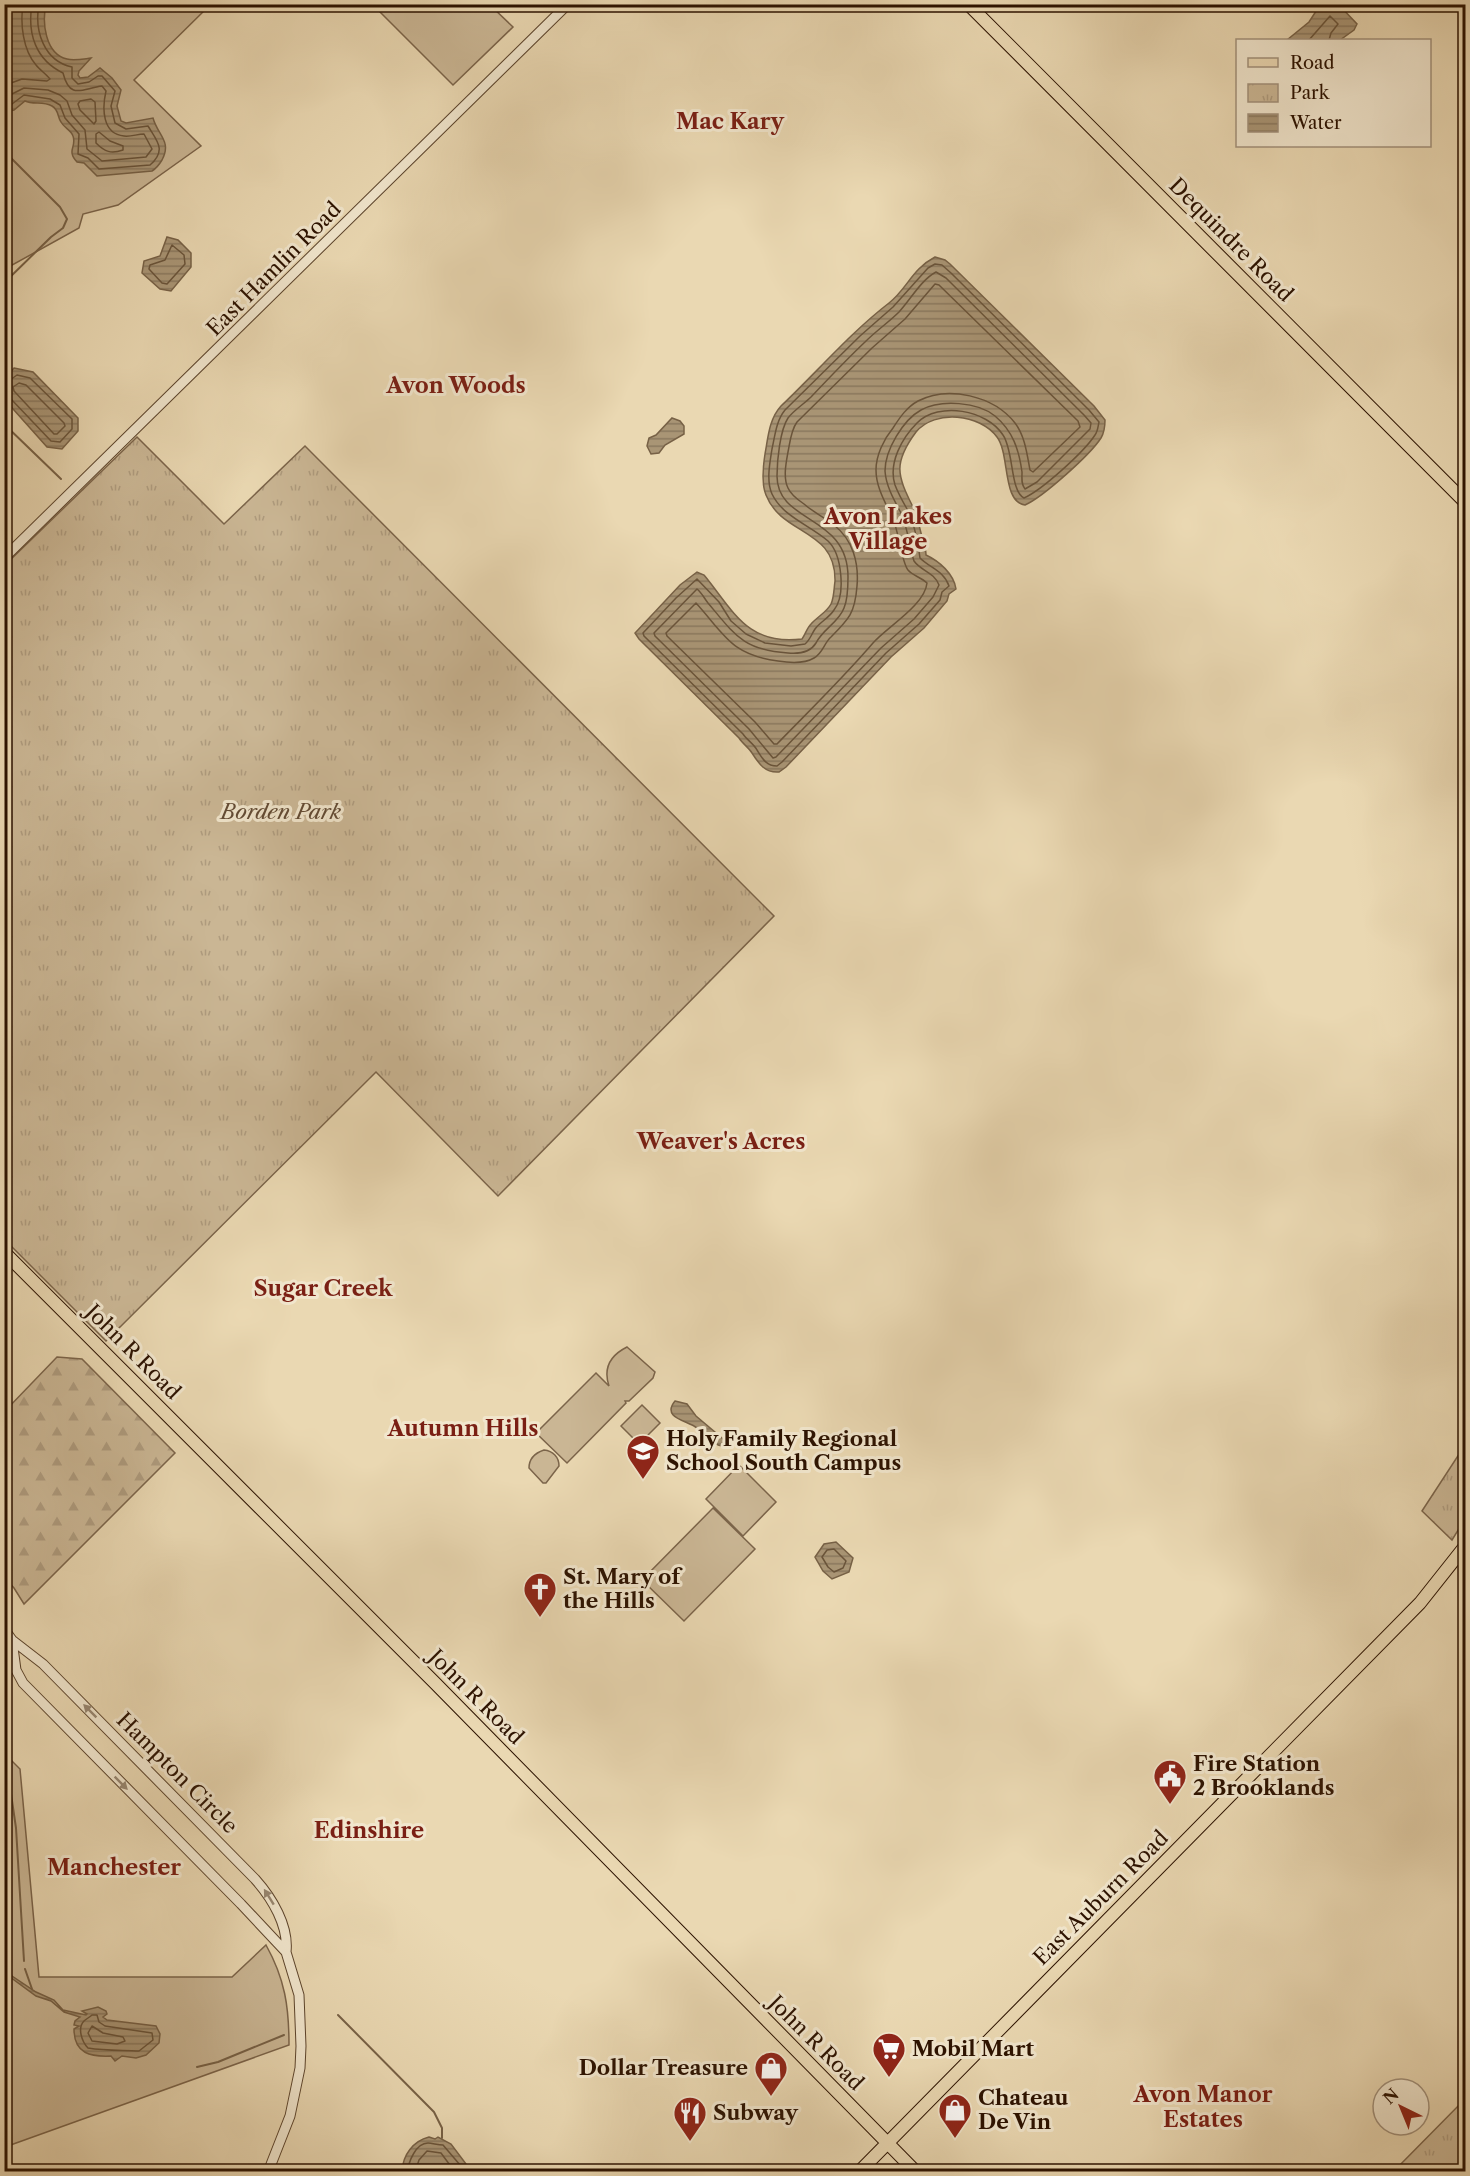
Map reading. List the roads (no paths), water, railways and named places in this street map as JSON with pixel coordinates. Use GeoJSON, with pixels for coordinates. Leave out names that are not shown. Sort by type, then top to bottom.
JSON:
{"type":"FeatureCollection","features":[{"type":"Feature","properties":{"kind":"main road","name":"Dequindre Road"},"geometry":{"type":"LineString","coordinates":[[968,4],[1466,503]]}},
{"type":"Feature","properties":{"kind":"main road","name":"John R Road"},"geometry":{"type":"LineString","coordinates":[[4,1252],[435,1683],[916,2172]]}},
{"type":"Feature","properties":{"kind":"main road","name":"East Auburn Road"},"geometry":{"type":"LineString","coordinates":[[859,2172],[1420,1603],[1466,1545]]}},
{"type":"Feature","properties":{"kind":"street","name":"East Hamlin Road"},"geometry":{"type":"LineString","coordinates":[[4,558],[568,4]]}},
{"type":"Feature","properties":{"kind":"street","name":"Hampton Circle"},"geometry":{"type":"LineString","coordinates":[[4,1629],[12,1640],[43,1664],[255,1879],[278,1914],[299,1995],[300,2068],[288,2122],[268,2172]]}},
{"type":"Feature","properties":{"kind":"street","name":"Hampton Circle"},"geometry":{"type":"LineString","coordinates":[[12,1640],[16,1670],[23,1683],[286,1952]]}},
{"type":"Feature","properties":{"kind":"water"},"geometry":{"type":"Polygon","coordinates":[[[5,4],[46,5],[45,28],[54,51],[70,60],[91,58],[79,71],[80,78],[88,77],[100,68],[112,78],[121,90],[117,106],[121,121],[126,123],[153,118],[166,148],[157,168],[152,171],[97,176],[84,163],[77,162],[74,158],[72,154],[73,136],[62,124],[56,109],[52,106],[25,101],[14,110],[5,112],[5,4]]]}},
{"type":"Feature","properties":{"kind":"water"},"geometry":{"type":"Polygon","coordinates":[[[1320,5],[1339,5],[1357,24],[1354,30],[1341,39],[1288,39],[1309,22],[1320,5]]]}},
{"type":"Feature","properties":{"kind":"water"},"geometry":{"type":"Polygon","coordinates":[[[167,237],[178,240],[191,253],[191,267],[171,291],[160,289],[142,273],[144,261],[160,256],[167,237]]]}},
{"type":"Feature","properties":{"kind":"water"},"geometry":{"type":"Polygon","coordinates":[[[935,257],[950,264],[1094,406],[1105,420],[1103,434],[1087,455],[1066,475],[1025,505],[1013,496],[1009,487],[1001,445],[989,429],[969,419],[945,417],[924,425],[916,432],[901,461],[903,486],[917,517],[926,555],[945,569],[955,583],[956,589],[949,594],[947,601],[924,628],[891,657],[786,767],[779,772],[770,771],[760,764],[739,738],[635,633],[680,585],[697,572],[704,575],[743,623],[768,637],[783,640],[802,639],[810,626],[829,607],[833,599],[835,581],[833,564],[827,551],[818,541],[784,518],[774,508],[764,490],[764,464],[771,423],[781,406],[847,340],[895,297],[921,267],[935,257]]]}},
{"type":"Feature","properties":{"kind":"water"},"geometry":{"type":"Polygon","coordinates":[[[14,368],[33,372],[78,418],[78,431],[62,449],[47,447],[5,400],[5,378],[14,368]]]}},
{"type":"Feature","properties":{"kind":"water"},"geometry":{"type":"Polygon","coordinates":[[[672,418],[680,421],[684,426],[684,434],[665,445],[659,453],[651,454],[647,446],[649,438],[656,435],[672,418]]]}},
{"type":"Feature","properties":{"kind":"water"},"geometry":{"type":"Polygon","coordinates":[[[675,1401],[687,1404],[696,1416],[722,1438],[725,1442],[722,1446],[697,1428],[676,1417],[671,1411],[675,1401]]]}},
{"type":"Feature","properties":{"kind":"water"},"geometry":{"type":"Polygon","coordinates":[[[836,1542],[853,1558],[849,1572],[832,1579],[823,1571],[815,1557],[824,1544],[836,1542]]]}},
{"type":"Feature","properties":{"kind":"water"},"geometry":{"type":"Polygon","coordinates":[[[5,1965],[12,1976],[36,1992],[54,2000],[63,2010],[86,2015],[82,2011],[98,2007],[106,2011],[107,2014],[103,2017],[107,2020],[156,2026],[160,2034],[159,2043],[146,2055],[136,2058],[122,2056],[115,2061],[111,2056],[97,2056],[85,2052],[80,2049],[75,2037],[74,2029],[79,2026],[74,2025],[75,2021],[80,2017],[64,2012],[51,2001],[36,1996],[6,1973],[5,1965]]]}},
{"type":"Feature","properties":{"kind":"water"},"geometry":{"type":"Polygon","coordinates":[[[429,2137],[435,2139],[438,2137],[451,2144],[466,2164],[475,2171],[402,2171],[404,2160],[410,2149],[429,2137]]]}},
{"type":"Feature","properties":{"kind":"waterway"},"geometry":{"type":"LineString","coordinates":[[4,151],[60,207],[67,219],[63,228],[4,283]]}},
{"type":"Feature","properties":{"kind":"waterway"},"geometry":{"type":"LineString","coordinates":[[4,424],[61,479]]}},
{"type":"Feature","properties":{"kind":"waterway"},"geometry":{"type":"LineString","coordinates":[[11,1794],[16,1828],[24,1961]]}},
{"type":"Feature","properties":{"kind":"waterway"},"geometry":{"type":"LineString","coordinates":[[25,1969],[32,1989]]}},
{"type":"Feature","properties":{"kind":"waterway"},"geometry":{"type":"LineString","coordinates":[[338,2015],[434,2112],[442,2128],[442,2138]]}},
{"type":"Feature","properties":{"kind":"waterway"},"geometry":{"type":"LineString","coordinates":[[197,2067],[218,2062],[284,2035]]}},
{"type":"Feature","properties":{"kind":"place","name":"Holy Family Regional School South Campus"},"geometry":{"type":"Point","coordinates":[643,1480]}},
{"type":"Feature","properties":{"kind":"place","name":"St. Mary of the Hills"},"geometry":{"type":"Point","coordinates":[540,1618]}},
{"type":"Feature","properties":{"kind":"place","name":"Fire Station 2 Brooklands"},"geometry":{"type":"Point","coordinates":[1170,1805]}},
{"type":"Feature","properties":{"kind":"place","name":"Mobil Mart"},"geometry":{"type":"Point","coordinates":[889,2078]}},
{"type":"Feature","properties":{"kind":"place","name":"Dollar Treasure"},"geometry":{"type":"Point","coordinates":[771,2097]}},
{"type":"Feature","properties":{"kind":"place","name":"Chateau De Vin"},"geometry":{"type":"Point","coordinates":[955,2139]}},
{"type":"Feature","properties":{"kind":"place","name":"Subway"},"geometry":{"type":"Point","coordinates":[690,2142]}},
{"type":"Feature","properties":{"kind":"district","name":"Mac Kary"},"geometry":{"type":"Point","coordinates":[730,121]}},
{"type":"Feature","properties":{"kind":"district","name":"Avon Woods"},"geometry":{"type":"Point","coordinates":[456,385]}},
{"type":"Feature","properties":{"kind":"district","name":"Avon Lakes Village"},"geometry":{"type":"Point","coordinates":[888,528]}},
{"type":"Feature","properties":{"kind":"district","name":"Weaver's Acres"},"geometry":{"type":"Point","coordinates":[721,1141]}},
{"type":"Feature","properties":{"kind":"district","name":"Sugar Creek"},"geometry":{"type":"Point","coordinates":[323,1288]}},
{"type":"Feature","properties":{"kind":"district","name":"Autumn Hills"},"geometry":{"type":"Point","coordinates":[463,1428]}},
{"type":"Feature","properties":{"kind":"district","name":"Edinshire"},"geometry":{"type":"Point","coordinates":[369,1830]}},
{"type":"Feature","properties":{"kind":"district","name":"Manchester"},"geometry":{"type":"Point","coordinates":[114,1867]}},
{"type":"Feature","properties":{"kind":"district","name":"Avon Manor Estates"},"geometry":{"type":"Point","coordinates":[1203,2106]}},
{"type":"Feature","properties":{"kind":"park label","name":"Borden Park"},"geometry":{"type":"Point","coordinates":[281,812]}}]}
